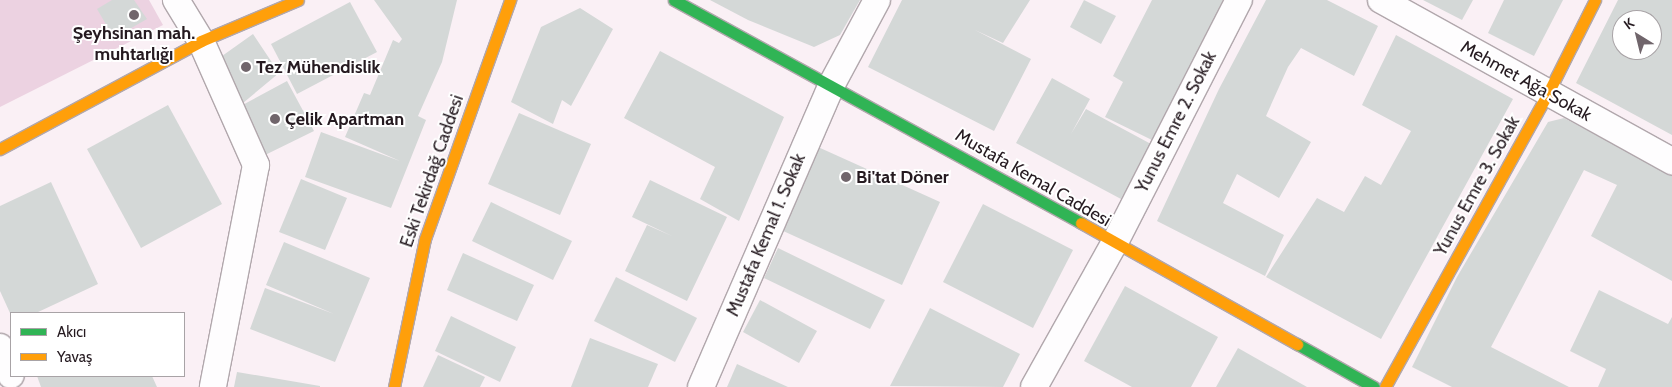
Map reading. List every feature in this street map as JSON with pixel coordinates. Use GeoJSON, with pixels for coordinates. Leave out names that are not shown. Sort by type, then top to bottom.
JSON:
{"type":"FeatureCollection","features":[{"type":"Feature","properties":{"kind":"street"},"geometry":{"type":"LineString","coordinates":[[176,0],[201,41],[256,165],[213,387]]}},
{"type":"Feature","properties":{"kind":"street"},"geometry":{"type":"LineString","coordinates":[[0,149],[201,41],[298,0]]}},
{"type":"Feature","properties":{"kind":"street","name":"Eski Tekirdağ Caddesi"},"geometry":{"type":"LineString","coordinates":[[394,387],[425,239],[510,0]]}},
{"type":"Feature","properties":{"kind":"street","name":"Mustafa Kemal Caddesi"},"geometry":{"type":"LineString","coordinates":[[674,0],[832,84],[1114,244],[1374,387]]}},
{"type":"Feature","properties":{"kind":"street","name":"Mustafa Kemal 1. Sokak"},"geometry":{"type":"LineString","coordinates":[[701,387],[832,84],[877,0]]}},
{"type":"Feature","properties":{"kind":"street","name":"Yunus Emre 2. Sokak"},"geometry":{"type":"LineString","coordinates":[[1034,387],[1114,244],[1239,0]]}},
{"type":"Feature","properties":{"kind":"street","name":"Mehmet Ağa Sokak"},"geometry":{"type":"LineString","coordinates":[[1381,0],[1672,161]]}},
{"type":"Feature","properties":{"kind":"street","name":"Yunus Emre 3. Sokak"},"geometry":{"type":"LineString","coordinates":[[1386,387],[1548,93],[1594,0]]}},
{"type":"Feature","properties":{"kind":"street"},"geometry":{"type":"LineString","coordinates":[[0,347],[10,372]]}},
{"type":"Feature","properties":{"kind":"shaded area"},"geometry":{"type":"Polygon","coordinates":[[[0,0],[149,0],[163,25],[0,107],[0,0]]]}},
{"type":"Feature","properties":{"kind":"building","name":"Şeyhsinan mah. muhtarlığı"},"geometry":{"type":"Polygon","coordinates":[[[112,0],[134,0],[147,19],[114,38],[97,9],[112,0]]]}},
{"type":"Feature","properties":{"kind":"building"},"geometry":{"type":"Polygon","coordinates":[[[374,0],[457,0],[442,62],[418,116],[426,120],[391,208],[305,177],[321,132],[400,161],[345,137],[364,93],[370,95],[393,40],[399,43],[402,39],[374,0]]]}},
{"type":"Feature","properties":{"kind":"building"},"geometry":{"type":"Polygon","coordinates":[[[710,0],[860,0],[840,35],[814,47],[748,20],[710,0]]]}},
{"type":"Feature","properties":{"kind":"building"},"geometry":{"type":"Polygon","coordinates":[[[902,0],[1030,0],[1003,43],[975,30],[1031,59],[994,131],[868,67],[902,0]]]}},
{"type":"Feature","properties":{"kind":"building"},"geometry":{"type":"Polygon","coordinates":[[[1084,0],[1116,16],[1101,44],[1070,27],[1084,0]]]}},
{"type":"Feature","properties":{"kind":"building"},"geometry":{"type":"Polygon","coordinates":[[[1152,0],[1223,0],[1154,141],[1105,117],[1123,82],[1113,76],[1152,0]]]}},
{"type":"Feature","properties":{"kind":"building"},"geometry":{"type":"Polygon","coordinates":[[[1266,0],[1327,0],[1378,26],[1354,76],[1301,48],[1288,67],[1266,116],[1311,142],[1279,198],[1237,174],[1223,203],[1284,235],[1265,276],[1157,221],[1219,89],[1266,0]]]}},
{"type":"Feature","properties":{"kind":"building"},"geometry":{"type":"Polygon","coordinates":[[[1423,0],[1473,0],[1462,20],[1423,0]]]}},
{"type":"Feature","properties":{"kind":"building"},"geometry":{"type":"Polygon","coordinates":[[[1504,0],[1563,0],[1534,56],[1488,33],[1504,0]]]}},
{"type":"Feature","properties":{"kind":"building"},"geometry":{"type":"Polygon","coordinates":[[[1618,0],[1672,0],[1672,135],[1576,83],[1612,12],[1612,60],[1662,60],[1662,10],[1613,10],[1618,0]]]}},
{"type":"Feature","properties":{"kind":"building"},"geometry":{"type":"Polygon","coordinates":[[[350,2],[377,52],[297,94],[271,44],[350,2]]]}},
{"type":"Feature","properties":{"kind":"building"},"geometry":{"type":"Polygon","coordinates":[[[580,8],[613,29],[571,106],[562,100],[553,124],[511,102],[541,27],[580,8]]]}},
{"type":"Feature","properties":{"kind":"building","name":"Tez Mühendislik"},"geometry":{"type":"Polygon","coordinates":[[[253,34],[279,73],[237,108],[215,61],[253,34]]]}},
{"type":"Feature","properties":{"kind":"building"},"geometry":{"type":"Polygon","coordinates":[[[1396,35],[1513,99],[1381,339],[1266,277],[1317,198],[1344,212],[1365,176],[1381,185],[1411,131],[1362,105],[1396,35]]]}},
{"type":"Feature","properties":{"kind":"building"},"geometry":{"type":"Polygon","coordinates":[[[660,51],[784,117],[739,221],[700,199],[715,167],[624,118],[660,51]]]}},
{"type":"Feature","properties":{"kind":"building"},"geometry":{"type":"Polygon","coordinates":[[[1052,78],[1090,99],[1071,134],[1086,109],[1151,144],[1121,199],[1016,143],[1052,78]]]}},
{"type":"Feature","properties":{"kind":"building","name":"Çelik Apartman"},"geometry":{"type":"Polygon","coordinates":[[[287,81],[314,131],[261,157],[237,108],[287,81]]]}},
{"type":"Feature","properties":{"kind":"building"},"geometry":{"type":"Polygon","coordinates":[[[168,105],[222,204],[141,248],[87,149],[168,105]]]}},
{"type":"Feature","properties":{"kind":"building"},"geometry":{"type":"Polygon","coordinates":[[[519,113],[591,144],[560,215],[488,184],[519,113]]]}},
{"type":"Feature","properties":{"kind":"building"},"geometry":{"type":"Polygon","coordinates":[[[1564,118],[1672,175],[1672,281],[1591,236],[1617,185],[1584,170],[1491,347],[1569,387],[1452,387],[1412,367],[1457,277],[1548,122],[1564,118]]]}},
{"type":"Feature","properties":{"kind":"building"},"geometry":{"type":"Polygon","coordinates":[[[818,147],[940,202],[902,285],[781,230],[818,147]]]}},
{"type":"Feature","properties":{"kind":"building"},"geometry":{"type":"Polygon","coordinates":[[[301,179],[347,198],[325,250],[279,232],[301,179]]]}},
{"type":"Feature","properties":{"kind":"building"},"geometry":{"type":"Polygon","coordinates":[[[650,180],[727,217],[687,301],[625,271],[647,225],[672,236],[632,217],[650,180]]]}},
{"type":"Feature","properties":{"kind":"building"},"geometry":{"type":"Polygon","coordinates":[[[51,182],[98,284],[38,312],[10,313],[0,291],[0,206],[51,182]]]}},
{"type":"Feature","properties":{"kind":"building"},"geometry":{"type":"Polygon","coordinates":[[[491,202],[572,241],[553,280],[472,241],[491,202]]]}},
{"type":"Feature","properties":{"kind":"building"},"geometry":{"type":"Polygon","coordinates":[[[983,204],[1073,250],[1033,328],[943,282],[983,204]]]}},
{"type":"Feature","properties":{"kind":"building"},"geometry":{"type":"Polygon","coordinates":[[[284,242],[370,278],[335,362],[250,329],[265,288],[334,314],[266,285],[284,242]]]}},
{"type":"Feature","properties":{"kind":"building"},"geometry":{"type":"Polygon","coordinates":[[[778,248],[885,300],[870,329],[764,278],[778,248]]]}},
{"type":"Feature","properties":{"kind":"building"},"geometry":{"type":"Polygon","coordinates":[[[463,253],[534,285],[517,321],[447,290],[463,253]]]}},
{"type":"Feature","properties":{"kind":"building"},"geometry":{"type":"Polygon","coordinates":[[[616,277],[697,318],[675,362],[594,321],[616,277]]]}},
{"type":"Feature","properties":{"kind":"building"},"geometry":{"type":"Polygon","coordinates":[[[1125,286],[1218,337],[1191,387],[1132,387],[1084,361],[1125,286]]]}},
{"type":"Feature","properties":{"kind":"building"},"geometry":{"type":"Polygon","coordinates":[[[1599,290],[1668,324],[1672,317],[1672,387],[1598,387],[1606,369],[1570,351],[1599,290]]]}},
{"type":"Feature","properties":{"kind":"building"},"geometry":{"type":"Polygon","coordinates":[[[760,300],[817,331],[799,363],[743,332],[760,300]]]}},
{"type":"Feature","properties":{"kind":"building"},"geometry":{"type":"Polygon","coordinates":[[[930,308],[1020,354],[1003,387],[890,386],[930,308]]]}},
{"type":"Feature","properties":{"kind":"building"},"geometry":{"type":"Polygon","coordinates":[[[451,316],[516,347],[500,382],[435,351],[451,316]]]}},
{"type":"Feature","properties":{"kind":"building"},"geometry":{"type":"Polygon","coordinates":[[[590,338],[658,364],[648,387],[571,387],[590,338]]]}},
{"type":"Feature","properties":{"kind":"building"},"geometry":{"type":"Polygon","coordinates":[[[1238,348],[1307,387],[1216,387],[1238,348]]]}},
{"type":"Feature","properties":{"kind":"building"},"geometry":{"type":"Polygon","coordinates":[[[438,355],[485,377],[480,387],[423,387],[438,355]]]}},
{"type":"Feature","properties":{"kind":"building"},"geometry":{"type":"Polygon","coordinates":[[[737,364],[788,387],[727,387],[737,364]]]}},
{"type":"Feature","properties":{"kind":"building"},"geometry":{"type":"Polygon","coordinates":[[[237,372],[320,386],[320,387],[234,387],[237,372]]]}},
{"type":"Feature","properties":{"kind":"building"},"geometry":{"type":"Polygon","coordinates":[[[37,377],[152,377],[157,387],[41,387],[37,377]]]}},
{"type":"Feature","properties":{"kind":"traffic: fast"},"geometry":{"type":"LineString","coordinates":[[674,0],[1081,223]]}},
{"type":"Feature","properties":{"kind":"traffic: fast"},"geometry":{"type":"LineString","coordinates":[[1297,344],[1374,387]]}},
{"type":"Feature","properties":{"kind":"traffic: slow"},"geometry":{"type":"LineString","coordinates":[[0,149],[201,41],[298,0]]}},
{"type":"Feature","properties":{"kind":"traffic: slow"},"geometry":{"type":"LineString","coordinates":[[394,387],[425,239],[510,0]]}},
{"type":"Feature","properties":{"kind":"traffic: slow"},"geometry":{"type":"LineString","coordinates":[[1385,387],[1548,93],[1595,0]]}},
{"type":"Feature","properties":{"kind":"traffic: slow"},"geometry":{"type":"LineString","coordinates":[[1081,223],[1297,344]]}},
{"type":"Feature","properties":{"kind":"place","name":"Şeyhsinan mah. muhtarlığı"},"geometry":{"type":"Point","coordinates":[134,15]}},
{"type":"Feature","properties":{"kind":"place","name":"Tez Mühendislik"},"geometry":{"type":"Point","coordinates":[246,67]}},
{"type":"Feature","properties":{"kind":"place","name":"Çelik Apartman"},"geometry":{"type":"Point","coordinates":[275,119]}},
{"type":"Feature","properties":{"kind":"place","name":"Bi'tat Döner"},"geometry":{"type":"Point","coordinates":[846,177]}}]}
